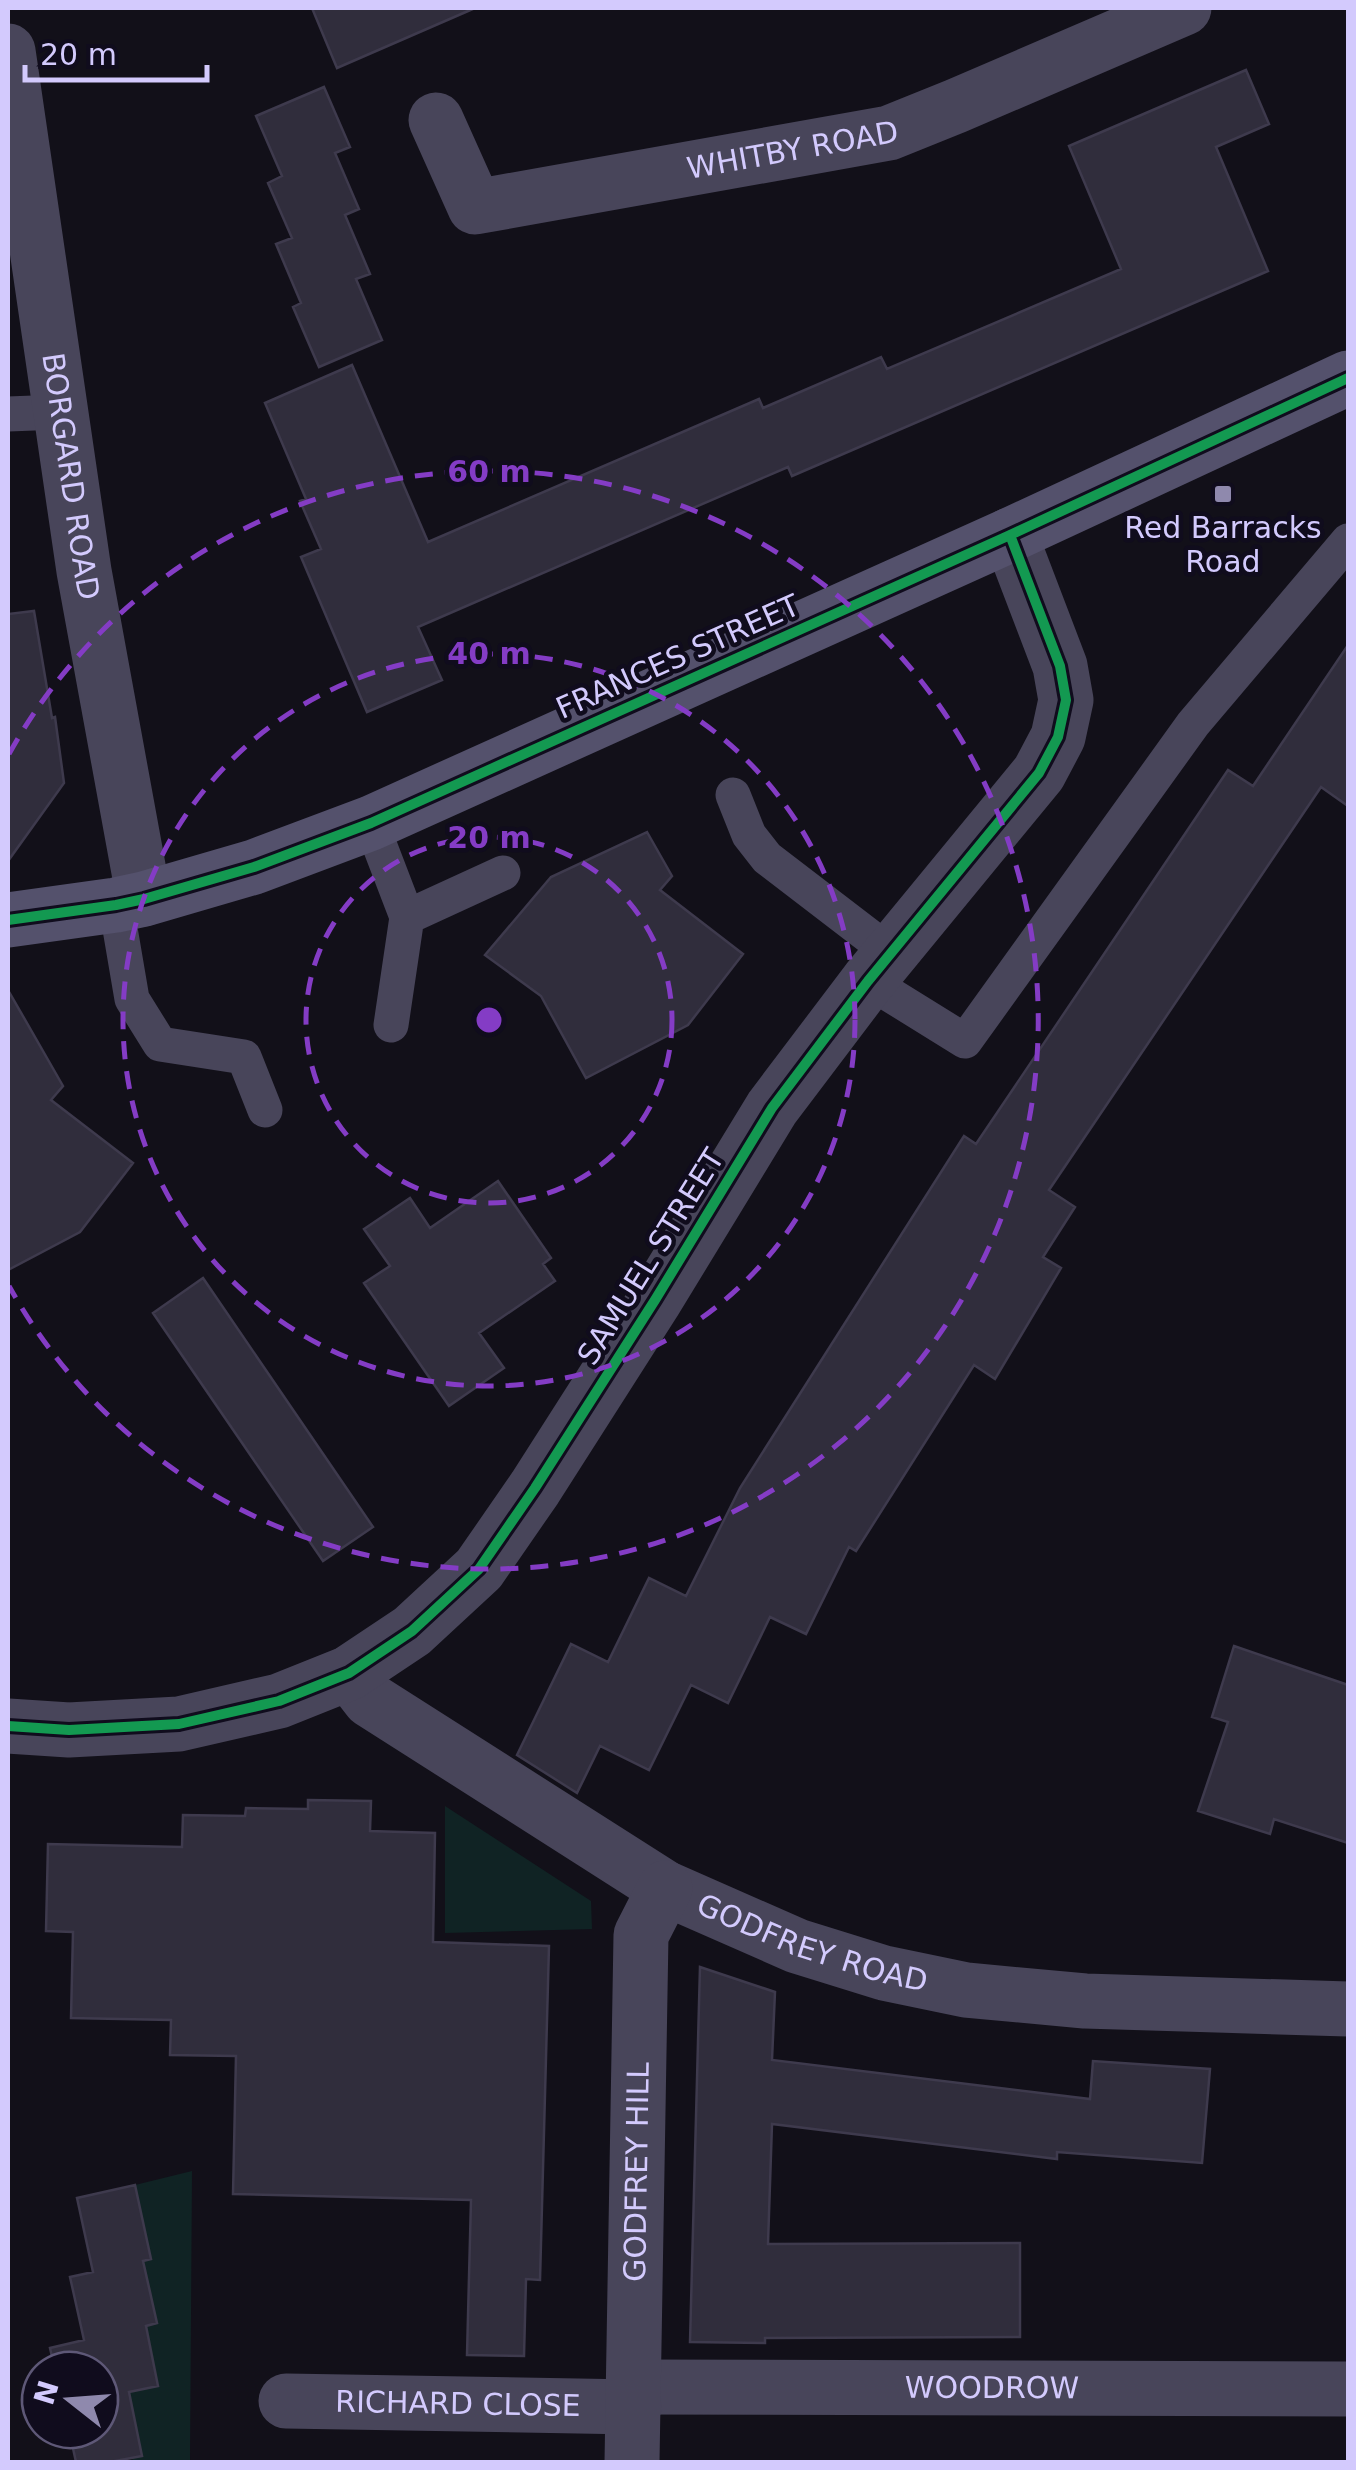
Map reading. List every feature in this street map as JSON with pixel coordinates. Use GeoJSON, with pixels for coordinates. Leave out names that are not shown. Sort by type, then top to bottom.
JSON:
{"type":"FeatureCollection","features":[{"type":"Feature","properties":{"kind":"street","name":"WHITBY ROAD"},"geometry":{"type":"LineString","coordinates":[[436,120],[476,207],[889,132],[1184,8]]}},
{"type":"Feature","properties":{"kind":"street","name":"BORGARD ROAD"},"geometry":{"type":"LineString","coordinates":[[8,51],[34,413],[84,572],[130,902]]}},
{"type":"Feature","properties":{"kind":"street","name":"FRANCES STREET"},"geometry":{"type":"LineString","coordinates":[[8,920],[130,902],[254,867],[371,823],[1348,378]]}},
{"type":"Feature","properties":{"kind":"street","name":"SAMUEL STREET"},"geometry":{"type":"LineString","coordinates":[[8,1726],[70,1730],[179,1724],[280,1700],[350,1674],[412,1631],[479,1569],[645,1316],[772,1108],[879,967],[1038,774],[1058,737],[1066,700],[1060,666],[1010,535]]}},
{"type":"Feature","properties":{"kind":"street","name":"GODFREY ROAD"},"geometry":{"type":"LineString","coordinates":[[350,1674],[370,1700],[665,1888],[797,1946],[884,1973],[966,1990],[1085,2000],[1348,2009]]}},
{"type":"Feature","properties":{"kind":"street","name":"GODFREY HILL"},"geometry":{"type":"LineString","coordinates":[[632,2462],[641,1934],[665,1888]]}},
{"type":"Feature","properties":{"kind":"street","name":"WOODROW"},"geometry":{"type":"LineString","coordinates":[[634,2397],[1348,2389]]}},
{"type":"Feature","properties":{"kind":"street","name":"RICHARD CLOSE"},"geometry":{"type":"LineString","coordinates":[[286,2401],[634,2397]]}},
{"type":"Feature","properties":{"kind":"lane"},"geometry":{"type":"LineString","coordinates":[[733,795],[750,835],[767,858],[879,967],[965,1041],[1193,724],[1348,540]]}},
{"type":"Feature","properties":{"kind":"lane"},"geometry":{"type":"LineString","coordinates":[[371,823],[407,917],[391,1025]]}},
{"type":"Feature","properties":{"kind":"lane"},"geometry":{"type":"LineString","coordinates":[[407,917],[502,873]]}},
{"type":"Feature","properties":{"kind":"lane"},"geometry":{"type":"LineString","coordinates":[[130,902],[132,999],[160,1044],[244,1057],[265,1110]]}},
{"type":"Feature","properties":{"kind":"green space"},"geometry":{"type":"Polygon","coordinates":[[[445,1806],[591,1901],[592,1929],[445,1933],[445,1806]]]}},
{"type":"Feature","properties":{"kind":"green space"},"geometry":{"type":"Polygon","coordinates":[[[192,2171],[190,2462],[133,2462],[132,2458],[142,2455],[129,2392],[158,2385],[146,2326],[157,2323],[143,2261],[151,2258],[135,2185],[192,2171]]]}},
{"type":"Feature","properties":{"kind":"building"},"geometry":{"type":"Polygon","coordinates":[[[312,8],[475,8],[337,68],[312,8]]]}},
{"type":"Feature","properties":{"kind":"building"},"geometry":{"type":"Polygon","coordinates":[[[1246,70],[1269,124],[1216,147],[1268,271],[792,476],[788,467],[418,627],[442,680],[367,712],[301,557],[321,549],[300,501],[306,499],[265,403],[352,365],[428,542],[759,399],[763,408],[881,357],[887,369],[1121,269],[1069,146],[1246,70]]]}},
{"type":"Feature","properties":{"kind":"building"},"geometry":{"type":"Polygon","coordinates":[[[324,87],[350,147],[335,153],[359,209],[345,215],[370,274],[356,279],[382,340],[319,367],[293,307],[301,303],[276,244],[292,238],[268,183],[282,176],[256,116],[324,87]]]}},
{"type":"Feature","properties":{"kind":"building"},"geometry":{"type":"Polygon","coordinates":[[[34,611],[64,783],[8,861],[8,614],[34,611]]]}},
{"type":"Feature","properties":{"kind":"building"},"geometry":{"type":"Polygon","coordinates":[[[1348,645],[1348,806],[1321,787],[1049,1190],[1075,1207],[1043,1257],[1061,1268],[995,1379],[974,1365],[856,1551],[849,1547],[806,1634],[770,1617],[728,1703],[691,1685],[649,1770],[600,1746],[577,1793],[517,1755],[571,1644],[608,1662],[649,1578],[686,1596],[740,1488],[964,1136],[976,1144],[1228,770],[1253,786],[1348,645]]]}},
{"type":"Feature","properties":{"kind":"building"},"geometry":{"type":"Polygon","coordinates":[[[647,832],[672,876],[660,890],[743,954],[688,1025],[586,1078],[541,996],[485,955],[551,877],[647,832]]]}},
{"type":"Feature","properties":{"kind":"building"},"geometry":{"type":"Polygon","coordinates":[[[8,990],[63,1086],[51,1100],[133,1163],[80,1232],[8,1270],[8,990]]]}},
{"type":"Feature","properties":{"kind":"building"},"geometry":{"type":"Polygon","coordinates":[[[498,1181],[551,1258],[543,1264],[555,1281],[479,1333],[504,1368],[449,1406],[364,1283],[390,1266],[364,1229],[410,1198],[430,1228],[498,1181]]]}},
{"type":"Feature","properties":{"kind":"building"},"geometry":{"type":"Polygon","coordinates":[[[203,1278],[373,1527],[323,1561],[153,1313],[203,1278]]]}},
{"type":"Feature","properties":{"kind":"building"},"geometry":{"type":"Polygon","coordinates":[[[1234,1646],[1348,1685],[1348,1843],[1274,1819],[1270,1834],[1198,1811],[1228,1722],[1212,1717],[1234,1646]]]}},
{"type":"Feature","properties":{"kind":"building"},"geometry":{"type":"Polygon","coordinates":[[[308,1800],[371,1801],[370,1831],[435,1833],[433,1942],[549,1946],[540,2280],[526,2279],[524,2356],[467,2355],[471,2200],[233,2194],[236,2056],[170,2055],[171,2020],[71,2018],[73,1932],[46,1931],[48,1844],[182,1847],[183,1815],[245,1816],[246,1808],[308,1809],[308,1800]]]}},
{"type":"Feature","properties":{"kind":"building"},"geometry":{"type":"Polygon","coordinates":[[[700,1967],[775,1992],[772,2060],[1090,2099],[1093,2061],[1210,2069],[1202,2163],[1057,2152],[1057,2159],[772,2124],[768,2244],[1020,2243],[1020,2337],[690,2342],[700,1967]]]}},
{"type":"Feature","properties":{"kind":"building"},"geometry":{"type":"Polygon","coordinates":[[[135,2185],[151,2259],[143,2261],[157,2323],[146,2326],[158,2386],[129,2392],[142,2456],[110,2462],[76,2462],[73,2450],[120,2450],[120,2350],[50,2348],[84,2340],[70,2277],[93,2272],[77,2198],[135,2185]]]}},
{"type":"Feature","properties":{"kind":"cycle path"},"geometry":{"type":"LineString","coordinates":[[8,920],[144,899],[254,867],[371,823],[1348,378]]}},
{"type":"Feature","properties":{"kind":"cycle path"},"geometry":{"type":"LineString","coordinates":[[8,1726],[69,1730],[179,1724],[279,1701],[349,1673],[412,1631],[479,1569],[655,1300],[772,1108],[868,981],[1039,773],[1058,737],[1066,700],[1060,666],[1010,535]]}},
{"type":"Feature","properties":{"kind":"place","name":"Red Barracks Road"},"geometry":{"type":"Point","coordinates":[1223,494]}}]}
